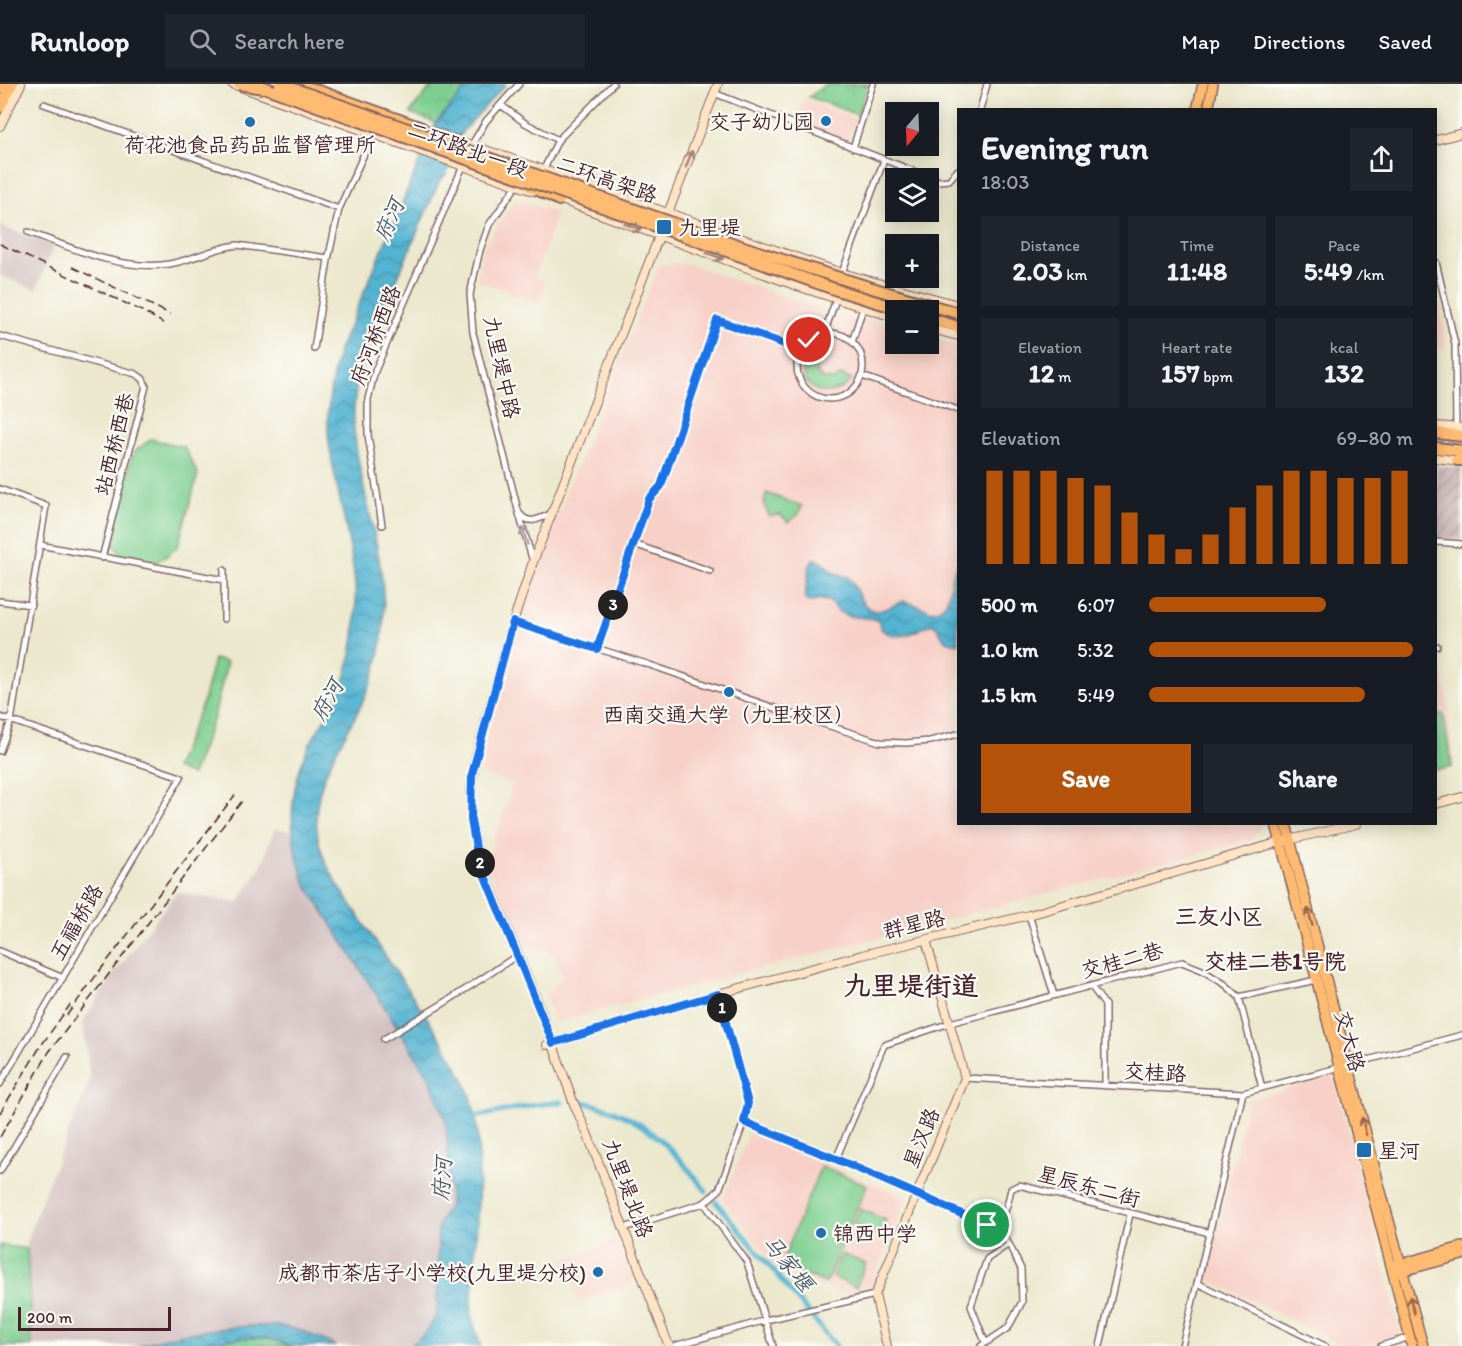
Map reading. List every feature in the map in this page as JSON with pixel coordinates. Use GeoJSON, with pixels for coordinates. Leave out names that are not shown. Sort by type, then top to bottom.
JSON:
{"type":"FeatureCollection","features":[{"type":"Feature","properties":{"kind":"highway"},"geometry":{"type":"LineString","coordinates":[[0,108],[12,84]]}},
{"type":"Feature","properties":{"kind":"highway"},"geometry":{"type":"LineString","coordinates":[[239,84],[271,88],[334,116],[538,189],[559,200]]}},
{"type":"Feature","properties":{"kind":"highway","name":"二环高架路"},"geometry":{"type":"LineString","coordinates":[[255,84],[848,281],[957,313]]}},
{"type":"Feature","properties":{"kind":"highway"},"geometry":{"type":"LineString","coordinates":[[299,84],[425,129]]}},
{"type":"Feature","properties":{"kind":"highway","name":"二环高架路"},"geometry":{"type":"LineString","coordinates":[[271,88],[837,290],[885,305]]}},
{"type":"Feature","properties":{"kind":"highway"},"geometry":{"type":"LineString","coordinates":[[939,321],[957,327]]}},
{"type":"Feature","properties":{"kind":"highway"},"geometry":{"type":"LineString","coordinates":[[1437,434],[1460,430]]}},
{"type":"Feature","properties":{"kind":"highway"},"geometry":{"type":"LineString","coordinates":[[1437,448],[1461,458]]}},
{"type":"Feature","properties":{"kind":"main road"},"geometry":{"type":"LineString","coordinates":[[1197,108],[1203,84]]}},
{"type":"Feature","properties":{"kind":"main road"},"geometry":{"type":"LineString","coordinates":[[1208,108],[1213,84]]}},
{"type":"Feature","properties":{"kind":"main road","name":"交大路"},"geometry":{"type":"LineString","coordinates":[[1277,825],[1285,841],[1349,1066],[1397,1268]]}},
{"type":"Feature","properties":{"kind":"main road","name":"交大路"},"geometry":{"type":"LineString","coordinates":[[1286,825],[1285,841],[1316,980],[1397,1268]]}},
{"type":"Feature","properties":{"kind":"main road"},"geometry":{"type":"LineString","coordinates":[[1397,1268],[1462,1247]]}},
{"type":"Feature","properties":{"kind":"main road"},"geometry":{"type":"LineString","coordinates":[[1397,1268],[1462,1255]]}},
{"type":"Feature","properties":{"kind":"main road"},"geometry":{"type":"LineString","coordinates":[[1397,1268],[1411,1341]]}},
{"type":"Feature","properties":{"kind":"main road"},"geometry":{"type":"LineString","coordinates":[[1397,1268],[1423,1346]]}},
{"type":"Feature","properties":{"kind":"street"},"geometry":{"type":"LineString","coordinates":[[0,126],[21,84]]}},
{"type":"Feature","properties":{"kind":"street","name":"二环路北一段"},"geometry":{"type":"LineString","coordinates":[[232,84],[271,88],[373,134],[885,315]]}},
{"type":"Feature","properties":{"kind":"street","name":"二环路北一段"},"geometry":{"type":"LineString","coordinates":[[290,84],[842,273],[957,305]]}},
{"type":"Feature","properties":{"kind":"street"},"geometry":{"type":"LineString","coordinates":[[470,145],[486,121],[519,84]]}},
{"type":"Feature","properties":{"kind":"street"},"geometry":{"type":"LineString","coordinates":[[543,169],[558,140],[613,84]]}},
{"type":"Feature","properties":{"kind":"street"},"geometry":{"type":"LineString","coordinates":[[550,1044],[518,955],[478,859],[473,838],[470,804],[472,774],[513,622],[533,562],[718,84]]}},
{"type":"Feature","properties":{"kind":"street"},"geometry":{"type":"LineString","coordinates":[[853,148],[873,84]]}},
{"type":"Feature","properties":{"kind":"street"},"geometry":{"type":"LineString","coordinates":[[981,108],[987,84]]}},
{"type":"Feature","properties":{"kind":"street"},"geometry":{"type":"LineString","coordinates":[[714,93],[939,181],[948,180],[957,171]]}},
{"type":"Feature","properties":{"kind":"street"},"geometry":{"type":"LineString","coordinates":[[44,104],[339,209]]}},
{"type":"Feature","properties":{"kind":"street"},"geometry":{"type":"LineString","coordinates":[[501,105],[525,123],[558,140]]}},
{"type":"Feature","properties":{"kind":"street"},"geometry":{"type":"LineString","coordinates":[[1437,140],[1462,133]]}},
{"type":"Feature","properties":{"kind":"street"},"geometry":{"type":"LineString","coordinates":[[314,349],[328,258],[339,209],[373,134]]}},
{"type":"Feature","properties":{"kind":"street"},"geometry":{"type":"LineString","coordinates":[[842,273],[884,160]]}},
{"type":"Feature","properties":{"kind":"street","name":"府河桥西路"},"geometry":{"type":"LineString","coordinates":[[382,525],[368,435],[368,399],[375,371],[461,165]]}},
{"type":"Feature","properties":{"kind":"street","name":"九里堤中路"},"geometry":{"type":"LineString","coordinates":[[517,185],[489,225],[480,250],[470,294],[473,333],[533,562]]}},
{"type":"Feature","properties":{"kind":"street"},"geometry":{"type":"LineString","coordinates":[[27,232],[99,257],[136,265],[162,265],[222,247],[237,245],[328,258]]}},
{"type":"Feature","properties":{"kind":"street"},"geometry":{"type":"LineString","coordinates":[[1437,266],[1455,344],[1460,430],[1437,426]]}},
{"type":"Feature","properties":{"kind":"street"},"geometry":{"type":"LineString","coordinates":[[824,334],[836,299]]}},
{"type":"Feature","properties":{"kind":"street"},"geometry":{"type":"LineString","coordinates":[[852,342],[863,308]]}},
{"type":"Feature","properties":{"kind":"street"},"geometry":{"type":"LineString","coordinates":[[597,649],[649,499],[661,486],[717,320],[801,350]]}},
{"type":"Feature","properties":{"kind":"street"},"geometry":{"type":"LineString","coordinates":[[939,331],[957,336]]}},
{"type":"Feature","properties":{"kind":"street"},"geometry":{"type":"LineString","coordinates":[[824,334],[839,334],[852,342],[858,348],[862,358],[862,376],[854,390],[844,397],[833,400],[821,399],[804,387],[796,368],[801,350],[809,340],[824,334]]}},
{"type":"Feature","properties":{"kind":"street","name":"站西桥西巷"},"geometry":{"type":"LineString","coordinates":[[0,336],[136,374],[143,379],[146,386],[102,558]]}},
{"type":"Feature","properties":{"kind":"street"},"geometry":{"type":"LineString","coordinates":[[1455,344],[1462,340]]}},
{"type":"Feature","properties":{"kind":"street"},"geometry":{"type":"LineString","coordinates":[[862,376],[957,410]]}},
{"type":"Feature","properties":{"kind":"street"},"geometry":{"type":"LineString","coordinates":[[1437,458],[1461,458]]}},
{"type":"Feature","properties":{"kind":"street"},"geometry":{"type":"LineString","coordinates":[[0,489],[46,506],[11,721],[0,751]]}},
{"type":"Feature","properties":{"kind":"street"},"geometry":{"type":"LineString","coordinates":[[518,510],[524,519],[530,521],[552,512]]}},
{"type":"Feature","properties":{"kind":"street"},"geometry":{"type":"LineString","coordinates":[[1437,542],[1462,544]]}},
{"type":"Feature","properties":{"kind":"street"},"geometry":{"type":"LineString","coordinates":[[634,544],[710,571]]}},
{"type":"Feature","properties":{"kind":"street"},"geometry":{"type":"LineString","coordinates":[[40,546],[224,580]]}},
{"type":"Feature","properties":{"kind":"street"},"geometry":{"type":"LineString","coordinates":[[224,570],[225,619]]}},
{"type":"Feature","properties":{"kind":"street"},"geometry":{"type":"LineString","coordinates":[[0,601],[31,605]]}},
{"type":"Feature","properties":{"kind":"street"},"geometry":{"type":"LineString","coordinates":[[513,622],[880,742],[930,741],[957,734]]}},
{"type":"Feature","properties":{"kind":"street"},"geometry":{"type":"LineString","coordinates":[[0,717],[11,721]]}},
{"type":"Feature","properties":{"kind":"street","name":"五福桥路"},"geometry":{"type":"LineString","coordinates":[[0,1084],[181,777],[11,721]]}},
{"type":"Feature","properties":{"kind":"street"},"geometry":{"type":"LineString","coordinates":[[1437,804],[1462,797]]}},
{"type":"Feature","properties":{"kind":"street","name":"群星路"},"geometry":{"type":"LineString","coordinates":[[550,1044],[718,994],[1029,915],[1285,841],[1352,825]]}},
{"type":"Feature","properties":{"kind":"street"},"geometry":{"type":"LineString","coordinates":[[1029,915],[1054,996]]}},
{"type":"Feature","properties":{"kind":"street"},"geometry":{"type":"LineString","coordinates":[[926,940],[965,1078]]}},
{"type":"Feature","properties":{"kind":"street"},"geometry":{"type":"LineString","coordinates":[[0,951],[63,978]]}},
{"type":"Feature","properties":{"kind":"street"},"geometry":{"type":"LineString","coordinates":[[385,1039],[518,955]]}},
{"type":"Feature","properties":{"kind":"street","name":"交桂二巷"},"geometry":{"type":"LineString","coordinates":[[836,1159],[884,1045],[950,1023],[1182,962],[1202,970],[1226,985],[1239,997]]}},
{"type":"Feature","properties":{"kind":"street"},"geometry":{"type":"LineString","coordinates":[[1262,1088],[1239,997],[1316,980]]}},
{"type":"Feature","properties":{"kind":"street"},"geometry":{"type":"LineString","coordinates":[[1091,986],[1106,1005],[1105,1086]]}},
{"type":"Feature","properties":{"kind":"street"},"geometry":{"type":"LineString","coordinates":[[624,1228],[704,1203],[719,1190],[744,1122],[748,1103],[718,994]]}},
{"type":"Feature","properties":{"kind":"street","name":"交桂路"},"geometry":{"type":"LineString","coordinates":[[965,1078],[1244,1093],[1462,1035]]}},
{"type":"Feature","properties":{"kind":"street","name":"九里堤北路"},"geometry":{"type":"LineString","coordinates":[[550,1044],[669,1346]]}},
{"type":"Feature","properties":{"kind":"street"},"geometry":{"type":"LineString","coordinates":[[0,1171],[67,1057]]}},
{"type":"Feature","properties":{"kind":"street","name":"星汉路"},"geometry":{"type":"LineString","coordinates":[[875,1295],[965,1078]]}},
{"type":"Feature","properties":{"kind":"street"},"geometry":{"type":"LineString","coordinates":[[1182,1346],[1244,1093]]}},
{"type":"Feature","properties":{"kind":"street"},"geometry":{"type":"LineString","coordinates":[[744,1122],[836,1159],[987,1225],[995,1224],[1009,1244],[1021,1269],[1022,1302],[1008,1328],[983,1344],[971,1306],[987,1259],[1009,1244]]}},
{"type":"Feature","properties":{"kind":"street","name":"星辰东二街"},"geometry":{"type":"LineString","coordinates":[[995,1224],[1003,1219],[1011,1190],[1019,1185],[1209,1233]]}},
{"type":"Feature","properties":{"kind":"street"},"geometry":{"type":"LineString","coordinates":[[704,1203],[747,1262],[773,1346]]}},
{"type":"Feature","properties":{"kind":"street"},"geometry":{"type":"LineString","coordinates":[[1100,1346],[1130,1214]]}},
{"type":"Feature","properties":{"kind":"street"},"geometry":{"type":"LineString","coordinates":[[1197,1283],[1324,1346]]}},
{"type":"Feature","properties":{"kind":"street"},"geometry":{"type":"LineString","coordinates":[[674,1346],[766,1320],[875,1295],[887,1346]]}},
{"type":"Feature","properties":{"kind":"street"},"geometry":{"type":"LineString","coordinates":[[1381,1346],[1411,1341]]}},
{"type":"Feature","properties":{"kind":"shaded area","name":"交子幼儿园"},"geometry":{"type":"Polygon","coordinates":[[[804,99],[856,120],[848,141],[796,122],[804,99]]]}},
{"type":"Feature","properties":{"kind":"shaded area"},"geometry":{"type":"Polygon","coordinates":[[[516,199],[557,213],[535,276],[546,284],[539,302],[477,280],[484,246],[516,199]]]}},
{"type":"Feature","properties":{"kind":"shaded area"},"geometry":{"type":"Polygon","coordinates":[[[0,226],[54,245],[36,290],[0,275],[0,226]]]}},
{"type":"Feature","properties":{"kind":"shaded area","name":"西南交通大学（九里校区）"},"geometry":{"type":"Polygon","coordinates":[[[689,264],[832,313],[859,321],[869,319],[885,323],[885,354],[939,354],[939,339],[957,345],[957,825],[1262,825],[1252,840],[555,1022],[546,997],[563,975],[554,953],[533,946],[524,950],[486,863],[513,784],[477,772],[523,613],[560,509],[659,265],[689,264]]]}},
{"type":"Feature","properties":{"kind":"shaded area"},"geometry":{"type":"Polygon","coordinates":[[[1437,293],[1444,325],[1444,349],[1437,347],[1437,293]]]}},
{"type":"Feature","properties":{"kind":"shaded area"},"geometry":{"type":"Polygon","coordinates":[[[1437,466],[1462,468],[1462,540],[1437,538],[1437,466]]]}},
{"type":"Feature","properties":{"kind":"shaded area"},"geometry":{"type":"Polygon","coordinates":[[[1437,649],[1449,710],[1447,711],[1454,768],[1437,772],[1437,649]]]}},
{"type":"Feature","properties":{"kind":"shaded area"},"geometry":{"type":"Polygon","coordinates":[[[274,829],[292,831],[299,869],[306,884],[429,1077],[446,1121],[450,1203],[438,1226],[438,1302],[434,1321],[419,1340],[410,1346],[336,1346],[300,1330],[164,1338],[139,1346],[32,1346],[26,1242],[90,1080],[83,1022],[111,978],[177,892],[238,903],[261,867],[274,829]]]}},
{"type":"Feature","properties":{"kind":"shaded area"},"geometry":{"type":"Polygon","coordinates":[[[1334,1076],[1401,1333],[1360,1346],[1345,1346],[1205,1278],[1248,1100],[1334,1076]]]}},
{"type":"Feature","properties":{"kind":"shaded area","name":"锦西中学"},"geometry":{"type":"Polygon","coordinates":[[[749,1133],[907,1198],[871,1286],[840,1293],[775,1266],[723,1200],[749,1133]]]}},
{"type":"Feature","properties":{"kind":"shaded area","name":"成都市茶店子小学校(九里堤分校)"},"geometry":{"type":"Polygon","coordinates":[[[616,1240],[633,1283],[579,1301],[563,1260],[616,1240]]]}},
{"type":"Feature","properties":{"kind":"green space"},"geometry":{"type":"Polygon","coordinates":[[[433,84],[470,84],[436,123],[410,113],[433,84]]]}},
{"type":"Feature","properties":{"kind":"green space"},"geometry":{"type":"Polygon","coordinates":[[[868,84],[858,115],[809,97],[825,85],[868,84]]]}},
{"type":"Feature","properties":{"kind":"green space"},"geometry":{"type":"Polygon","coordinates":[[[803,362],[815,366],[817,373],[823,379],[834,380],[841,375],[852,380],[836,391],[818,391],[806,381],[803,362]]]}},
{"type":"Feature","properties":{"kind":"green space"},"geometry":{"type":"Polygon","coordinates":[[[151,439],[184,447],[198,474],[178,546],[167,556],[154,563],[122,556],[112,542],[112,528],[133,453],[151,439]]]}},
{"type":"Feature","properties":{"kind":"green space"},"geometry":{"type":"Polygon","coordinates":[[[766,493],[802,506],[798,515],[788,522],[781,515],[769,516],[764,505],[766,493]]]}},
{"type":"Feature","properties":{"kind":"green space"},"geometry":{"type":"Polygon","coordinates":[[[214,659],[227,662],[214,717],[192,775],[175,768],[203,702],[214,659]]]}},
{"type":"Feature","properties":{"kind":"green space"},"geometry":{"type":"Polygon","coordinates":[[[1443,714],[1452,767],[1437,770],[1437,715],[1443,714]]]}},
{"type":"Feature","properties":{"kind":"green space"},"geometry":{"type":"Polygon","coordinates":[[[821,1166],[867,1185],[826,1283],[781,1264],[821,1166]]]}},
{"type":"Feature","properties":{"kind":"green space"},"geometry":{"type":"Polygon","coordinates":[[[860,1209],[886,1220],[880,1236],[854,1225],[860,1209]]]}},
{"type":"Feature","properties":{"kind":"green space"},"geometry":{"type":"Polygon","coordinates":[[[0,1245],[27,1249],[32,1346],[0,1346],[0,1245]]]}},
{"type":"Feature","properties":{"kind":"green space"},"geometry":{"type":"Polygon","coordinates":[[[842,1254],[866,1264],[856,1287],[832,1277],[842,1254]]]}},
{"type":"Feature","properties":{"kind":"green space"},"geometry":{"type":"Polygon","coordinates":[[[240,1338],[268,1338],[291,1346],[166,1346],[240,1338]]]}},
{"type":"Feature","properties":{"kind":"water"},"geometry":{"type":"Polygon","coordinates":[[[470,84],[506,84],[462,132],[446,174],[439,182],[364,355],[359,375],[355,396],[354,428],[380,562],[384,612],[382,637],[371,683],[327,770],[317,808],[317,828],[327,866],[452,1058],[470,1094],[475,1113],[479,1182],[471,1305],[473,1324],[481,1346],[410,1346],[428,1330],[437,1313],[438,1225],[450,1203],[446,1121],[429,1077],[306,884],[295,849],[292,814],[297,778],[313,738],[340,693],[348,669],[354,636],[356,611],[352,563],[328,432],[329,398],[338,353],[436,123],[470,84]]]}},
{"type":"Feature","properties":{"kind":"water"},"geometry":{"type":"Polygon","coordinates":[[[814,559],[822,562],[832,572],[849,578],[863,603],[872,610],[883,610],[905,601],[932,611],[945,604],[957,566],[957,644],[946,641],[935,625],[931,624],[900,636],[882,630],[878,621],[874,619],[848,616],[839,612],[829,601],[818,599],[813,602],[807,601],[805,597],[809,567],[814,559]]]}},
{"type":"Feature","properties":{"kind":"water"},"geometry":{"type":"Polygon","coordinates":[[[250,1326],[280,1326],[300,1330],[336,1346],[291,1346],[268,1338],[240,1338],[166,1346],[139,1346],[179,1335],[250,1326]]]}},
{"type":"Feature","properties":{"kind":"waterway","name":"马家堰"},"geometry":{"type":"LineString","coordinates":[[469,1118],[562,1102]]}},
{"type":"Feature","properties":{"kind":"waterway","name":"马家堰"},"geometry":{"type":"LineString","coordinates":[[584,1102],[624,1115],[654,1134],[706,1191]]}},
{"type":"Feature","properties":{"kind":"waterway","name":"马家堰"},"geometry":{"type":"LineString","coordinates":[[716,1202],[836,1346]]}},
{"type":"Feature","properties":{"kind":"railway"},"geometry":{"type":"LineString","coordinates":[[0,244],[163,323]]}},
{"type":"Feature","properties":{"kind":"railway"},"geometry":{"type":"LineString","coordinates":[[72,267],[170,314]]}},
{"type":"Feature","properties":{"kind":"railway"},"geometry":{"type":"LineString","coordinates":[[67,1015],[235,795]]}},
{"type":"Feature","properties":{"kind":"railway"},"geometry":{"type":"LineString","coordinates":[[0,1137],[49,1052],[242,801]]}},
{"type":"Feature","properties":{"kind":"railway"},"geometry":{"type":"LineString","coordinates":[[0,1113],[40,1047],[70,1005]]}},
{"type":"Feature","properties":{"kind":"place","name":"交子幼儿园"},"geometry":{"type":"Point","coordinates":[826,121]}},
{"type":"Feature","properties":{"kind":"place","name":"荷花池食品药品监督管理所"},"geometry":{"type":"Point","coordinates":[250,122]}},
{"type":"Feature","properties":{"kind":"place","name":"九里堤"},"geometry":{"type":"Point","coordinates":[664,227]}},
{"type":"Feature","properties":{"kind":"place","name":"西南交通大学（九里校区）"},"geometry":{"type":"Point","coordinates":[729,692]}},
{"type":"Feature","properties":{"kind":"place","name":"星河"},"geometry":{"type":"Point","coordinates":[1364,1150]}},
{"type":"Feature","properties":{"kind":"place","name":"锦西中学"},"geometry":{"type":"Point","coordinates":[821,1233]}},
{"type":"Feature","properties":{"kind":"place","name":"成都市茶店子小学校(九里堤分校)"},"geometry":{"type":"Point","coordinates":[598,1272]}},
{"type":"Feature","properties":{"kind":"district","name":"三友小区"},"geometry":{"type":"Point","coordinates":[1219,916]}},
{"type":"Feature","properties":{"kind":"district","name":"交桂二巷1号院"},"geometry":{"type":"Point","coordinates":[1275,961]}},
{"type":"Feature","properties":{"kind":"district","name":"九里堤街道"},"geometry":{"type":"Point","coordinates":[911,985]}},
{"type":"Feature","properties":{"kind":"route"},"geometry":{"type":"LineString","coordinates":[[809,340],[801,350],[717,320],[661,486],[649,499],[597,649],[513,622],[472,774],[470,804],[473,838],[478,859],[553,1043],[718,994],[748,1103],[744,1122],[836,1159],[987,1225]]}},
{"type":"Feature","properties":{"kind":"water label","name":"府河"},"geometry":{"type":"Point","coordinates":[389,220]}},
{"type":"Feature","properties":{"kind":"water label","name":"府河"},"geometry":{"type":"Point","coordinates":[327,700]}},
{"type":"Feature","properties":{"kind":"water label","name":"府河"},"geometry":{"type":"Point","coordinates":[442,1179]}}]}
